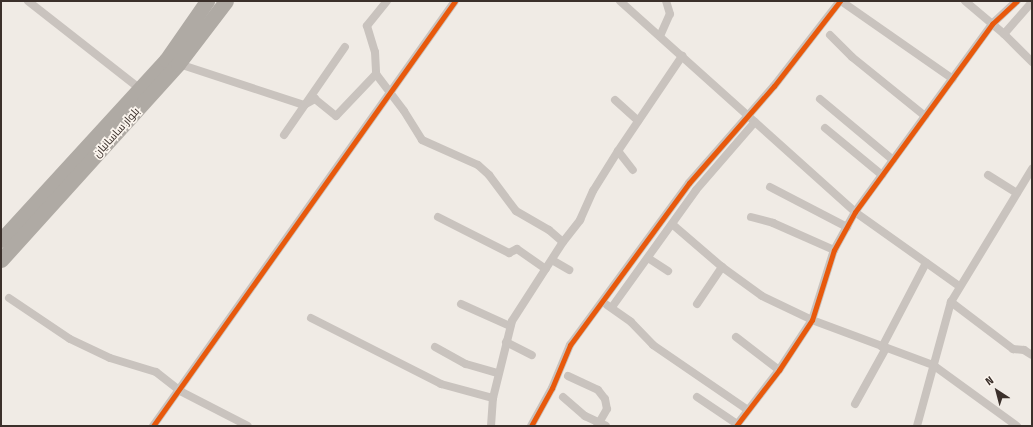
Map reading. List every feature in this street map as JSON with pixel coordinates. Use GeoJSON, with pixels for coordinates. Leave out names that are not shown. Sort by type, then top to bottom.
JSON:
{"type":"FeatureCollection","features":[{"type":"Feature","properties":{"kind":"highway","name":"بلوار ساسانیان"},"geometry":{"type":"LineString","coordinates":[[1,240],[139,88],[172,62],[207,1]]}},
{"type":"Feature","properties":{"kind":"highway","name":"بلوار ساسانیان"},"geometry":{"type":"LineString","coordinates":[[1,260],[226,1]]}},
{"type":"Feature","properties":{"kind":"street"},"geometry":{"type":"LineString","coordinates":[[28,1],[139,88]]}},
{"type":"Feature","properties":{"kind":"street"},"geometry":{"type":"LineString","coordinates":[[387,1],[367,26],[375,52],[376,74],[422,140],[478,165],[489,175],[516,211],[549,230],[563,242]]}},
{"type":"Feature","properties":{"kind":"street"},"geometry":{"type":"LineString","coordinates":[[153,426],[180,391],[389,92],[456,1]]}},
{"type":"Feature","properties":{"kind":"street"},"geometry":{"type":"LineString","coordinates":[[620,1],[855,212],[959,286]]}},
{"type":"Feature","properties":{"kind":"street"},"geometry":{"type":"LineString","coordinates":[[660,36],[670,14],[666,1]]}},
{"type":"Feature","properties":{"kind":"street"},"geometry":{"type":"LineString","coordinates":[[531,426],[552,388],[564,355],[689,183],[774,86],[841,1],[850,9],[952,79]]}},
{"type":"Feature","properties":{"kind":"street"},"geometry":{"type":"LineString","coordinates":[[965,1],[1004,34],[1032,62]]}},
{"type":"Feature","properties":{"kind":"street"},"geometry":{"type":"LineString","coordinates":[[697,397],[737,425],[779,370],[812,320],[834,250],[855,212],[992,24],[1017,1]]}},
{"type":"Feature","properties":{"kind":"street"},"geometry":{"type":"LineString","coordinates":[[1004,34],[1032,2]]}},
{"type":"Feature","properties":{"kind":"street"},"geometry":{"type":"LineString","coordinates":[[830,35],[852,57],[925,116]]}},
{"type":"Feature","properties":{"kind":"street"},"geometry":{"type":"LineString","coordinates":[[284,136],[304,105],[346,47]]}},
{"type":"Feature","properties":{"kind":"street"},"geometry":{"type":"LineString","coordinates":[[491,426],[493,398],[510,326],[563,242],[580,220],[593,191],[618,151],[682,56]]}},
{"type":"Feature","properties":{"kind":"street"},"geometry":{"type":"LineString","coordinates":[[172,62],[304,105],[315,99],[336,116],[376,74]]}},
{"type":"Feature","properties":{"kind":"street"},"geometry":{"type":"LineString","coordinates":[[820,99],[893,160]]}},
{"type":"Feature","properties":{"kind":"street"},"geometry":{"type":"LineString","coordinates":[[615,100],[638,121]]}},
{"type":"Feature","properties":{"kind":"street"},"geometry":{"type":"LineString","coordinates":[[612,307],[718,163],[755,122]]}},
{"type":"Feature","properties":{"kind":"street"},"geometry":{"type":"LineString","coordinates":[[824,128],[882,175]]}},
{"type":"Feature","properties":{"kind":"street"},"geometry":{"type":"LineString","coordinates":[[618,151],[633,170]]}},
{"type":"Feature","properties":{"kind":"street"},"geometry":{"type":"LineString","coordinates":[[917,426],[951,302],[959,286],[1032,170]]}},
{"type":"Feature","properties":{"kind":"street"},"geometry":{"type":"LineString","coordinates":[[988,175],[1017,193]]}},
{"type":"Feature","properties":{"kind":"street"},"geometry":{"type":"LineString","coordinates":[[770,187],[847,227]]}},
{"type":"Feature","properties":{"kind":"street"},"geometry":{"type":"LineString","coordinates":[[438,217],[509,253],[517,249],[546,269]]}},
{"type":"Feature","properties":{"kind":"street"},"geometry":{"type":"LineString","coordinates":[[751,217],[772,223],[834,250]]}},
{"type":"Feature","properties":{"kind":"street"},"geometry":{"type":"LineString","coordinates":[[672,224],[722,267],[762,296],[812,320],[933,365],[1017,426]]}},
{"type":"Feature","properties":{"kind":"street"},"geometry":{"type":"LineString","coordinates":[[648,258],[668,271]]}},
{"type":"Feature","properties":{"kind":"street"},"geometry":{"type":"LineString","coordinates":[[552,260],[569,270]]}},
{"type":"Feature","properties":{"kind":"street"},"geometry":{"type":"LineString","coordinates":[[855,404],[926,263]]}},
{"type":"Feature","properties":{"kind":"street"},"geometry":{"type":"LineString","coordinates":[[697,304],[722,267]]}},
{"type":"Feature","properties":{"kind":"street"},"geometry":{"type":"LineString","coordinates":[[9,298],[70,339],[110,358],[156,372],[180,391],[248,426]]}},
{"type":"Feature","properties":{"kind":"street"},"geometry":{"type":"LineString","coordinates":[[603,302],[612,307],[653,345],[748,410]]}},
{"type":"Feature","properties":{"kind":"street"},"geometry":{"type":"LineString","coordinates":[[951,302],[1013,349],[1024,350],[1032,355]]}},
{"type":"Feature","properties":{"kind":"street"},"geometry":{"type":"LineString","coordinates":[[461,304],[510,326]]}},
{"type":"Feature","properties":{"kind":"street"},"geometry":{"type":"LineString","coordinates":[[311,318],[441,384],[493,398]]}},
{"type":"Feature","properties":{"kind":"street"},"geometry":{"type":"LineString","coordinates":[[736,338],[779,370]]}},
{"type":"Feature","properties":{"kind":"street"},"geometry":{"type":"LineString","coordinates":[[506,342],[532,355]]}},
{"type":"Feature","properties":{"kind":"street"},"geometry":{"type":"LineString","coordinates":[[435,346],[466,364],[498,373]]}},
{"type":"Feature","properties":{"kind":"street"},"geometry":{"type":"LineString","coordinates":[[563,398],[585,416],[601,425],[608,406],[601,393],[568,376]]}},
{"type":"Feature","properties":{"kind":"cycle path"},"geometry":{"type":"LineString","coordinates":[[153,426],[455,1]]}},
{"type":"Feature","properties":{"kind":"cycle path"},"geometry":{"type":"LineString","coordinates":[[531,426],[552,388],[570,345],[689,183],[774,86],[840,1]]}},
{"type":"Feature","properties":{"kind":"cycle path"},"geometry":{"type":"LineString","coordinates":[[736,426],[779,370],[812,320],[834,250],[855,212],[992,24],[1017,1]]}}]}
